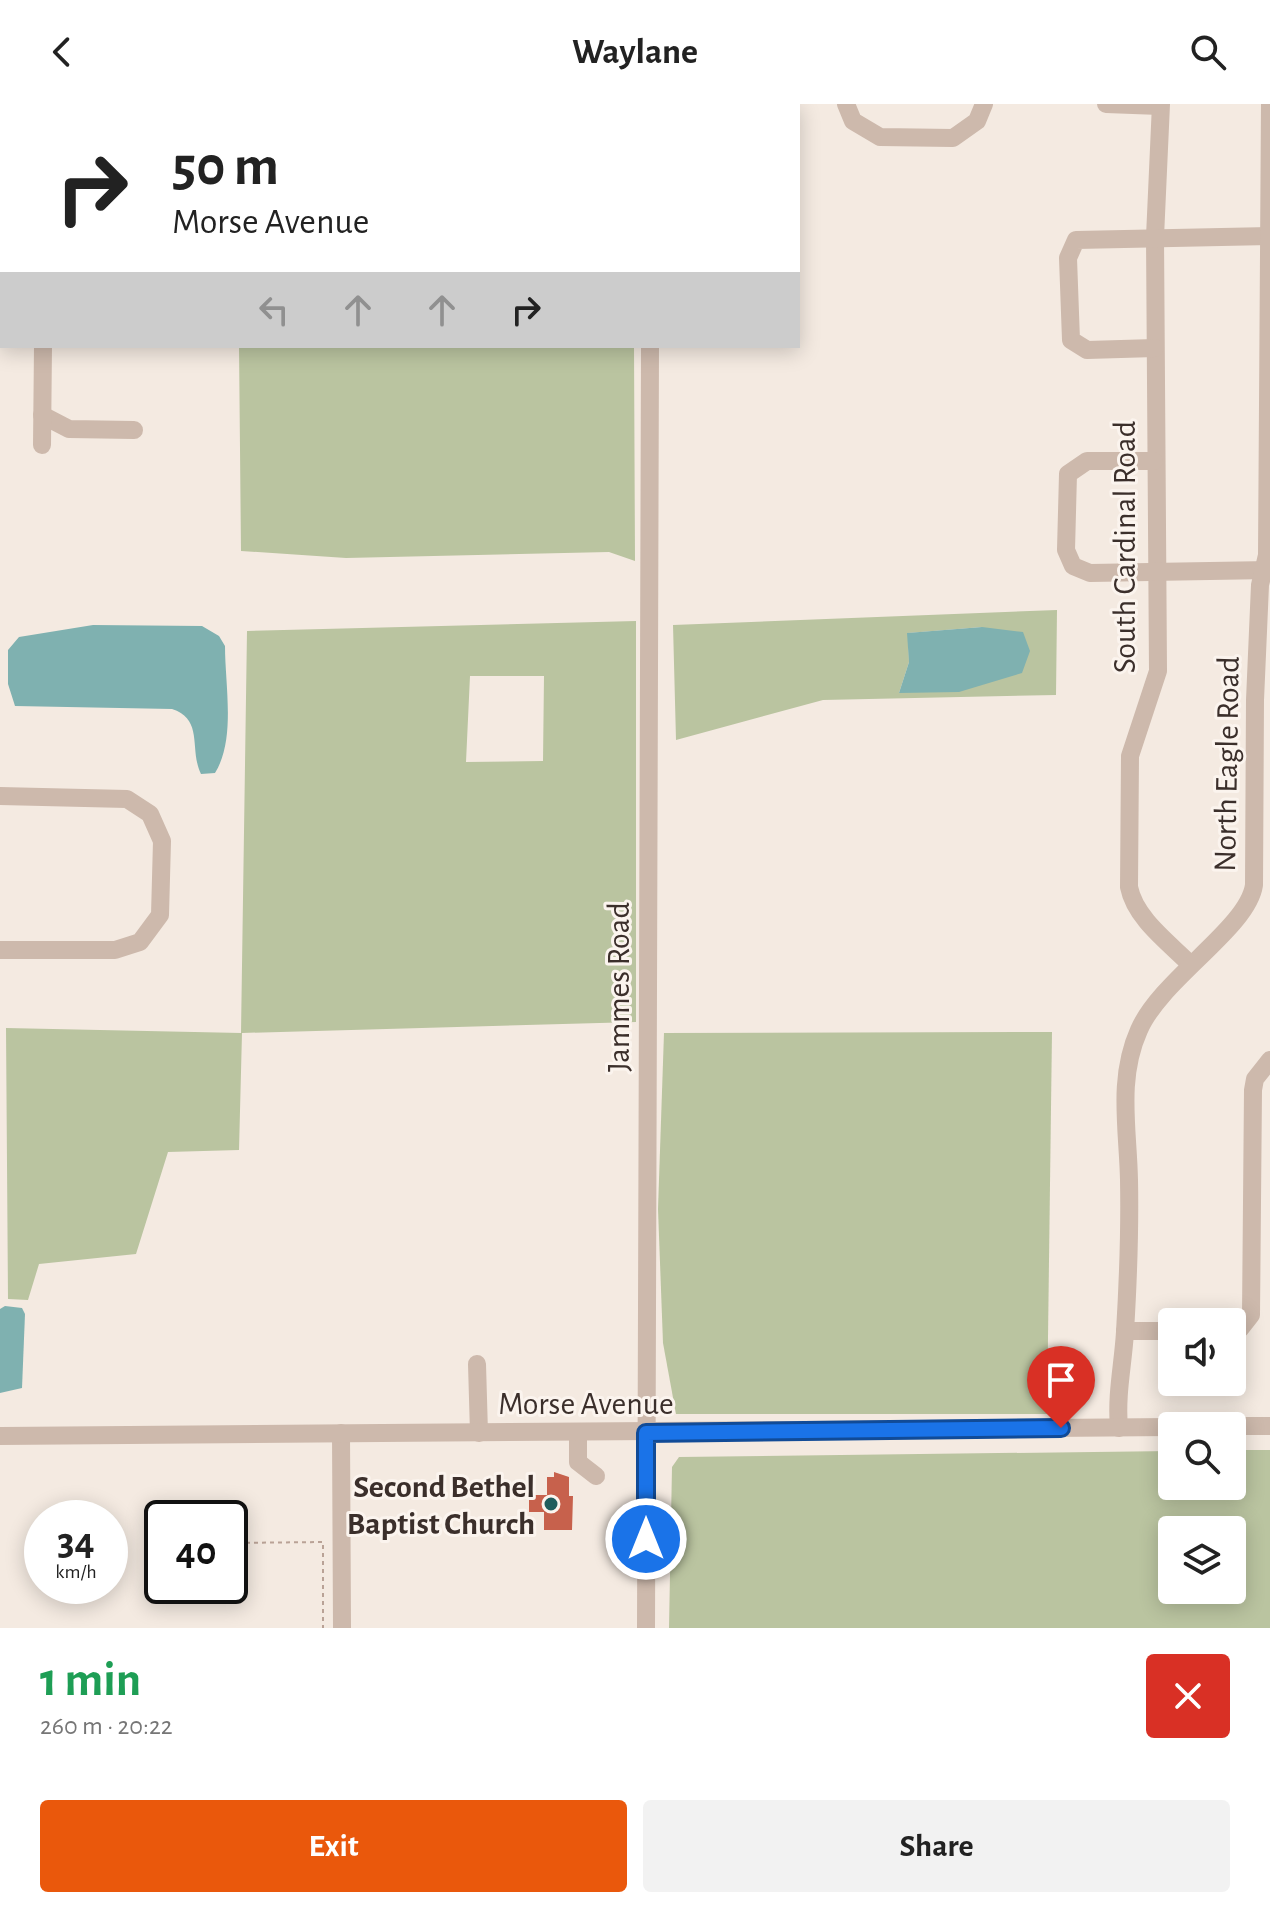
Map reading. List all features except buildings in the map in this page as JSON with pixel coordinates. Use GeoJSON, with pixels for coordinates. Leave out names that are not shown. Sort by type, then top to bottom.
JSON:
{"type":"FeatureCollection","features":[{"type":"Feature","properties":{"kind":"street"},"geometry":{"type":"LineString","coordinates":[[846,104],[853,121],[880,137],[953,138],[977,121],[984,104]]}},
{"type":"Feature","properties":{"kind":"street"},"geometry":{"type":"LineString","coordinates":[[1106,104],[1160,105]]}},
{"type":"Feature","properties":{"kind":"street","name":"North Eagle Road"},"geometry":{"type":"LineString","coordinates":[[1119,1428],[1116,1396],[1125,1331],[1129,1180],[1127,1072],[1140,1028],[1166,989],[1241,916],[1252,896],[1255,700],[1264,672],[1268,541],[1270,104]]}},
{"type":"Feature","properties":{"kind":"street","name":"South Cardinal Road"},"geometry":{"type":"LineString","coordinates":[[1160,105],[1155,237],[1154,461],[1158,671],[1130,756],[1129,887],[1132,901],[1141,913],[1190,964]]}},
{"type":"Feature","properties":{"kind":"street"},"geometry":{"type":"LineString","coordinates":[[1155,348],[1087,350],[1076,345],[1069,332],[1068,258],[1072,245],[1082,238],[1269,236]]}},
{"type":"Feature","properties":{"kind":"street"},"geometry":{"type":"LineString","coordinates":[[42,445],[43,348]]}},
{"type":"Feature","properties":{"kind":"street","name":"Jammes Road"},"geometry":{"type":"LineString","coordinates":[[646,1628],[650,348]]}},
{"type":"Feature","properties":{"kind":"street"},"geometry":{"type":"LineString","coordinates":[[42,415],[69,429],[134,430]]}},
{"type":"Feature","properties":{"kind":"street"},"geometry":{"type":"LineString","coordinates":[[1154,461],[1087,461],[1073,468],[1066,480],[1066,550],[1067,558],[1080,571],[1267,570]]}},
{"type":"Feature","properties":{"kind":"street"},"geometry":{"type":"LineString","coordinates":[[0,796],[127,799],[150,814],[162,841],[160,915],[140,942],[115,950],[0,950]]}},
{"type":"Feature","properties":{"kind":"street"},"geometry":{"type":"LineString","coordinates":[[1246,1321],[1251,1315],[1253,1090],[1255,1079],[1270,1060]]}},
{"type":"Feature","properties":{"kind":"street"},"geometry":{"type":"LineString","coordinates":[[1125,1331],[1158,1331]]}},
{"type":"Feature","properties":{"kind":"street"},"geometry":{"type":"LineString","coordinates":[[477,1364],[479,1433]]}},
{"type":"Feature","properties":{"kind":"street"},"geometry":{"type":"LineString","coordinates":[[1246,1426],[1270,1426]]}},
{"type":"Feature","properties":{"kind":"street","name":"Morse Avenue"},"geometry":{"type":"LineString","coordinates":[[0,1436],[1158,1427]]}},
{"type":"Feature","properties":{"kind":"street"},"geometry":{"type":"LineString","coordinates":[[340,1626],[341,1433]]}},
{"type":"Feature","properties":{"kind":"street"},"geometry":{"type":"LineString","coordinates":[[578,1433],[578,1462],[596,1476]]}},
{"type":"Feature","properties":{"kind":"path"},"geometry":{"type":"LineString","coordinates":[[248,1543],[323,1542],[323,1628]]}},
{"type":"Feature","properties":{"kind":"green space"},"geometry":{"type":"Polygon","coordinates":[[[239,348],[634,348],[635,561],[609,552],[346,558],[241,551],[239,348]]]}},
{"type":"Feature","properties":{"kind":"green space"},"geometry":{"type":"Polygon","coordinates":[[[1057,610],[1056,695],[823,700],[676,740],[673,625],[1057,610]],[[982,627],[908,633],[909,662],[899,693],[982,627]]]}},
{"type":"Feature","properties":{"kind":"green space"},"geometry":{"type":"Polygon","coordinates":[[[636,621],[636,1022],[242,1033],[239,1150],[168,1152],[136,1254],[39,1264],[28,1300],[8,1299],[6,1028],[241,1033],[247,631],[636,621]],[[470,676],[466,762],[543,761],[544,676],[470,676]]]}},
{"type":"Feature","properties":{"kind":"green space"},"geometry":{"type":"Polygon","coordinates":[[[1052,1032],[1047,1414],[676,1414],[663,1343],[658,1209],[664,1033],[1052,1032]]]}},
{"type":"Feature","properties":{"kind":"green space"},"geometry":{"type":"Polygon","coordinates":[[[1246,1450],[1270,1450],[1270,1628],[669,1628],[672,1467],[679,1457],[1158,1451],[1158,1500],[1246,1500],[1246,1450]]]}},
{"type":"Feature","properties":{"kind":"water"},"geometry":{"type":"Polygon","coordinates":[[[93,625],[202,626],[219,636],[225,646],[228,711],[225,744],[215,773],[201,774],[192,728],[182,714],[172,709],[15,706],[8,684],[8,650],[19,637],[93,625]]]}},
{"type":"Feature","properties":{"kind":"water"},"geometry":{"type":"Polygon","coordinates":[[[982,627],[1023,632],[1030,651],[1022,673],[959,692],[899,693],[909,662],[907,633],[982,627]]]}},
{"type":"Feature","properties":{"kind":"water"},"geometry":{"type":"Polygon","coordinates":[[[5,1306],[22,1308],[25,1314],[22,1388],[0,1393],[0,1309],[5,1306]]]}},
{"type":"Feature","properties":{"kind":"place","name":"Second Bethel Baptist Church"},"geometry":{"type":"Point","coordinates":[551,1504]}},
{"type":"Feature","properties":{"kind":"route"},"geometry":{"type":"LineString","coordinates":[[646,1539],[646,1433],[1061,1428]]}}]}
